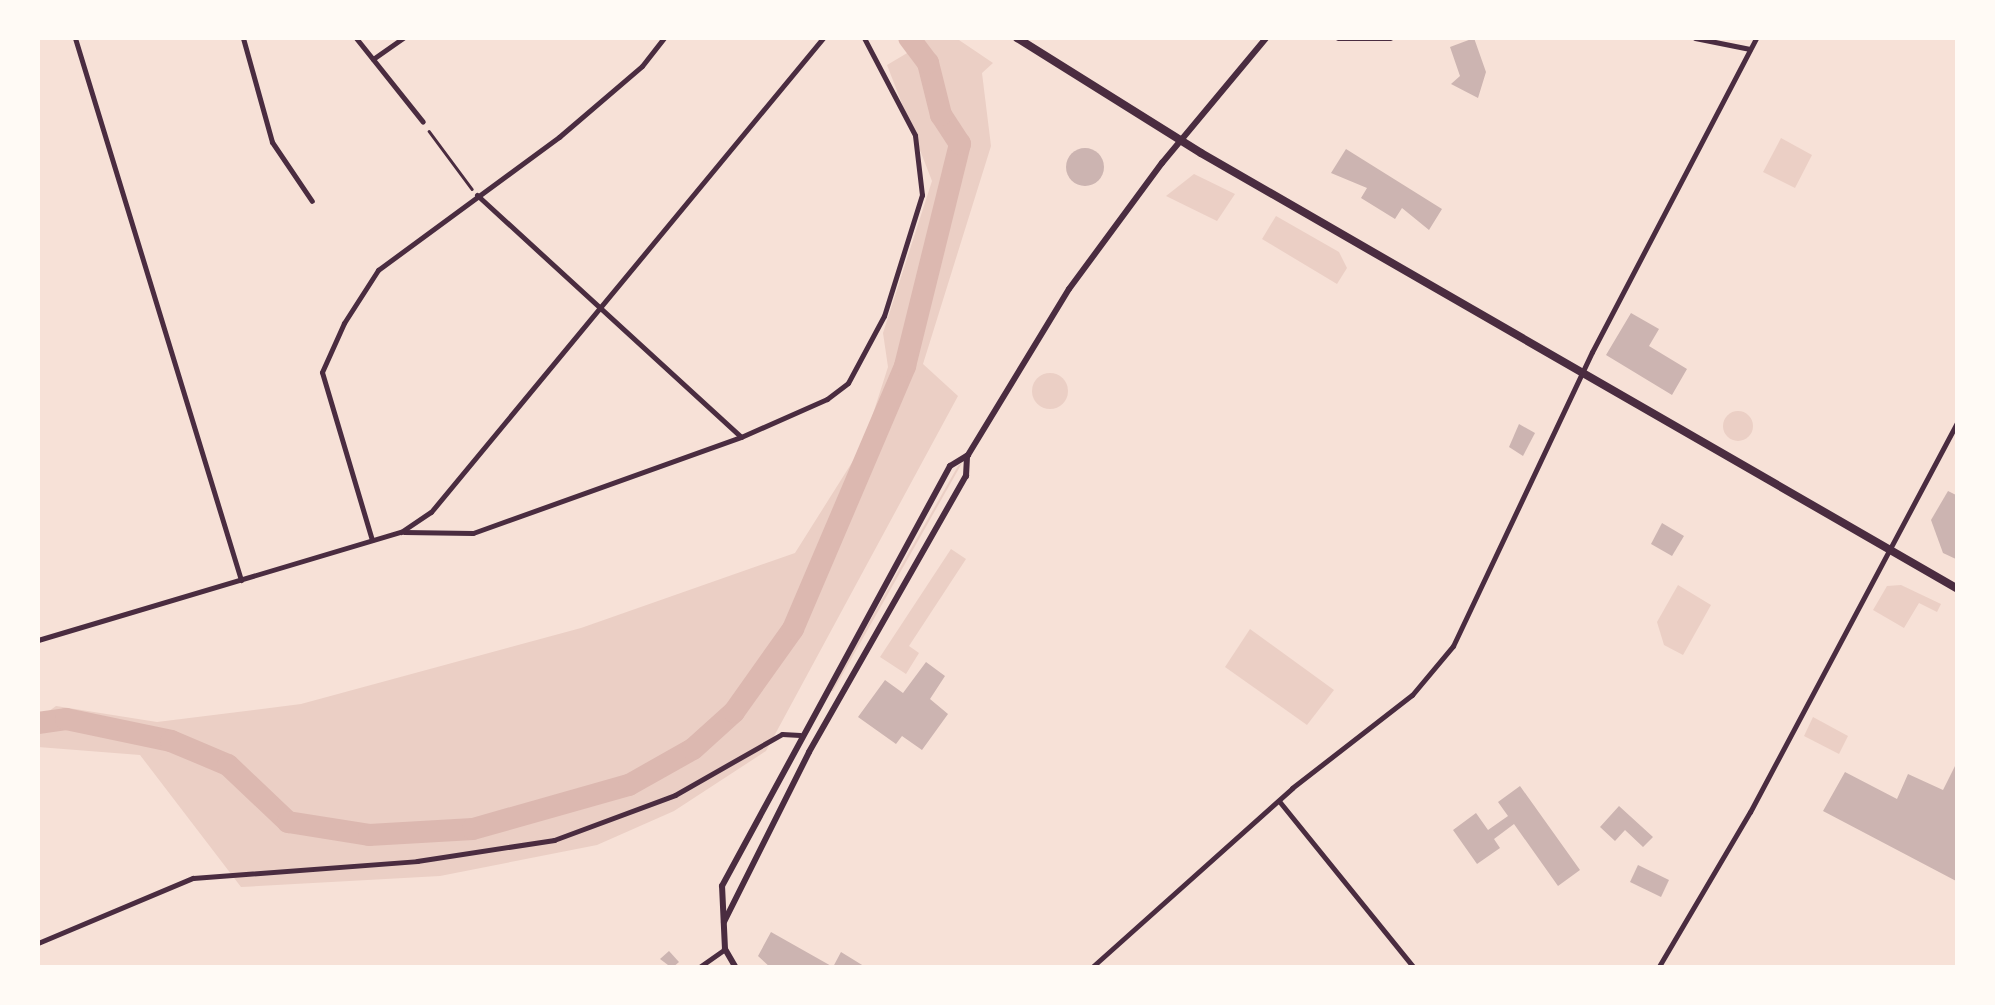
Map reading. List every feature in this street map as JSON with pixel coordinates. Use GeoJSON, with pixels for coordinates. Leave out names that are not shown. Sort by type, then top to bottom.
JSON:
{"type":"FeatureCollection","features":[{"type":"Feature","properties":{"kind":"main road"},"geometry":{"type":"LineString","coordinates":[[1017,38],[1180,140],[1958,589]]}},
{"type":"Feature","properties":{"kind":"street"},"geometry":{"type":"LineString","coordinates":[[75,38],[242,580]]}},
{"type":"Feature","properties":{"kind":"street"},"geometry":{"type":"LineString","coordinates":[[243,38],[272,142],[312,201]]}},
{"type":"Feature","properties":{"kind":"street"},"geometry":{"type":"LineString","coordinates":[[356,38],[422,122]]}},
{"type":"Feature","properties":{"kind":"street"},"geometry":{"type":"LineString","coordinates":[[372,60],[402,38]]}},
{"type":"Feature","properties":{"kind":"street"},"geometry":{"type":"LineString","coordinates":[[372,540],[326,404],[322,372],[378,270],[559,137],[642,66],[664,38]]}},
{"type":"Feature","properties":{"kind":"street"},"geometry":{"type":"LineString","coordinates":[[401,532],[431,512],[602,313],[824,38]]}},
{"type":"Feature","properties":{"kind":"street"},"geometry":{"type":"LineString","coordinates":[[38,640],[401,532],[473,533],[741,437],[827,399],[848,383],[884,316],[916,230],[922,195],[915,135],[864,38]]}},
{"type":"Feature","properties":{"kind":"street"},"geometry":{"type":"LineString","coordinates":[[723,925],[808,752],[966,476],[968,455],[1069,289],[1180,140],[1266,38]]}},
{"type":"Feature","properties":{"kind":"street"},"geometry":{"type":"LineString","coordinates":[[1338,38],[1390,38]]}},
{"type":"Feature","properties":{"kind":"street"},"geometry":{"type":"LineString","coordinates":[[1694,38],[1750,48]]}},
{"type":"Feature","properties":{"kind":"street"},"geometry":{"type":"LineString","coordinates":[[1091,968],[1279,801],[1412,695],[1454,646],[1582,372],[1756,38]]}},
{"type":"Feature","properties":{"kind":"street"},"geometry":{"type":"LineString","coordinates":[[476,195],[741,437]]}},
{"type":"Feature","properties":{"kind":"street"},"geometry":{"type":"LineString","coordinates":[[1658,968],[1750,812],[1958,420]]}},
{"type":"Feature","properties":{"kind":"street"},"geometry":{"type":"LineString","coordinates":[[736,968],[725,949],[722,886],[800,735],[950,466],[968,455]]}},
{"type":"Feature","properties":{"kind":"street"},"geometry":{"type":"LineString","coordinates":[[38,943],[192,878],[417,861],[554,840],[675,794],[737,765],[782,734],[800,735]]}},
{"type":"Feature","properties":{"kind":"street"},"geometry":{"type":"LineString","coordinates":[[1279,801],[1414,968]]}},
{"type":"Feature","properties":{"kind":"street"},"geometry":{"type":"LineString","coordinates":[[698,968],[725,949]]}},
{"type":"Feature","properties":{"kind":"path"},"geometry":{"type":"LineString","coordinates":[[422,122],[476,195]]}},
{"type":"Feature","properties":{"kind":"shaded area"},"geometry":{"type":"Polygon","coordinates":[[[912,38],[956,38],[993,63],[982,73],[991,146],[923,364],[958,396],[766,751],[674,811],[597,845],[440,876],[241,887],[140,755],[38,747],[38,719],[56,706],[157,722],[301,704],[581,628],[795,553],[863,445],[888,367],[883,333],[932,181],[887,65],[919,46],[912,38]]]}},
{"type":"Feature","properties":{"kind":"shaded area"},"geometry":{"type":"Polygon","coordinates":[[[1781,138],[1812,155],[1795,188],[1763,172],[1781,138]]]}},
{"type":"Feature","properties":{"kind":"shaded area"},"geometry":{"type":"Polygon","coordinates":[[[1194,174],[1235,194],[1217,221],[1166,196],[1194,174]]]}},
{"type":"Feature","properties":{"kind":"shaded area"},"geometry":{"type":"Polygon","coordinates":[[[1276,216],[1339,252],[1347,268],[1337,284],[1262,239],[1276,216]]]}},
{"type":"Feature","properties":{"kind":"shaded area"},"geometry":{"type":"Polygon","coordinates":[[[1050,373],[1063,378],[1068,391],[1063,404],[1050,409],[1037,404],[1032,391],[1037,378],[1050,373]]]}},
{"type":"Feature","properties":{"kind":"shaded area"},"geometry":{"type":"Polygon","coordinates":[[[1738,411],[1749,415],[1753,426],[1749,437],[1738,441],[1727,437],[1723,426],[1727,415],[1738,411]]]}},
{"type":"Feature","properties":{"kind":"shaded area"},"geometry":{"type":"Polygon","coordinates":[[[962,463],[833,691],[830,691],[958,466],[962,463]]]}},
{"type":"Feature","properties":{"kind":"shaded area"},"geometry":{"type":"Polygon","coordinates":[[[951,549],[966,559],[909,646],[919,653],[906,674],[880,657],[951,549]]]}},
{"type":"Feature","properties":{"kind":"shaded area"},"geometry":{"type":"Polygon","coordinates":[[[1678,585],[1711,605],[1683,655],[1664,645],[1657,622],[1678,585]]]}},
{"type":"Feature","properties":{"kind":"shaded area"},"geometry":{"type":"Polygon","coordinates":[[[1901,585],[1941,604],[1937,612],[1919,603],[1904,628],[1873,610],[1887,586],[1901,585]]]}},
{"type":"Feature","properties":{"kind":"shaded area"},"geometry":{"type":"Polygon","coordinates":[[[1250,629],[1334,690],[1307,725],[1225,667],[1250,629]]]}},
{"type":"Feature","properties":{"kind":"shaded area"},"geometry":{"type":"Polygon","coordinates":[[[1813,717],[1848,736],[1839,754],[1804,736],[1813,717]]]}},
{"type":"Feature","properties":{"kind":"building"},"geometry":{"type":"Polygon","coordinates":[[[1474,38],[1486,72],[1478,98],[1451,84],[1460,76],[1450,47],[1474,38]]]}},
{"type":"Feature","properties":{"kind":"building"},"geometry":{"type":"Polygon","coordinates":[[[1085,148],[1098,154],[1104,167],[1098,180],[1085,186],[1072,180],[1066,167],[1072,154],[1085,148]]]}},
{"type":"Feature","properties":{"kind":"building"},"geometry":{"type":"Polygon","coordinates":[[[1346,149],[1442,209],[1429,230],[1402,208],[1395,219],[1361,198],[1367,188],[1331,173],[1346,149]]]}},
{"type":"Feature","properties":{"kind":"building"},"geometry":{"type":"Polygon","coordinates":[[[1631,313],[1659,329],[1649,346],[1687,369],[1672,395],[1606,355],[1631,313]]]}},
{"type":"Feature","properties":{"kind":"building"},"geometry":{"type":"Polygon","coordinates":[[[1519,424],[1535,433],[1523,456],[1509,447],[1519,424]]]}},
{"type":"Feature","properties":{"kind":"building"},"geometry":{"type":"Polygon","coordinates":[[[1948,491],[1958,496],[1958,560],[1943,553],[1931,520],[1948,491]]]}},
{"type":"Feature","properties":{"kind":"building"},"geometry":{"type":"Polygon","coordinates":[[[1662,523],[1684,536],[1672,556],[1651,544],[1662,523]]]}},
{"type":"Feature","properties":{"kind":"building"},"geometry":{"type":"Polygon","coordinates":[[[926,662],[945,676],[930,699],[948,714],[922,750],[902,736],[896,744],[858,717],[885,680],[903,693],[926,662]]]}},
{"type":"Feature","properties":{"kind":"building"},"geometry":{"type":"Polygon","coordinates":[[[1958,760],[1958,882],[1823,811],[1845,772],[1897,799],[1908,774],[1943,790],[1958,760]]]}},
{"type":"Feature","properties":{"kind":"building"},"geometry":{"type":"Polygon","coordinates":[[[1520,786],[1580,870],[1558,886],[1514,824],[1494,839],[1500,848],[1477,864],[1453,830],[1476,813],[1488,830],[1508,816],[1498,802],[1520,786]]]}},
{"type":"Feature","properties":{"kind":"building"},"geometry":{"type":"Polygon","coordinates":[[[1619,806],[1653,837],[1643,847],[1625,830],[1615,841],[1600,827],[1619,806]]]}},
{"type":"Feature","properties":{"kind":"building"},"geometry":{"type":"Polygon","coordinates":[[[1638,865],[1669,880],[1661,897],[1630,882],[1638,865]]]}},
{"type":"Feature","properties":{"kind":"building"},"geometry":{"type":"Polygon","coordinates":[[[771,932],[833,967],[841,952],[867,968],[771,968],[758,956],[771,932]]]}},
{"type":"Feature","properties":{"kind":"building"},"geometry":{"type":"Polygon","coordinates":[[[669,951],[679,962],[672,968],[660,959],[669,951]]]}},
{"type":"Feature","properties":{"kind":"waterway"},"geometry":{"type":"LineString","coordinates":[[38,723],[66,719],[171,741],[228,765],[288,822],[369,835],[473,829],[629,785],[693,749],[734,712],[793,629],[905,366],[960,144],[941,115],[928,63],[909,38]]}}]}
